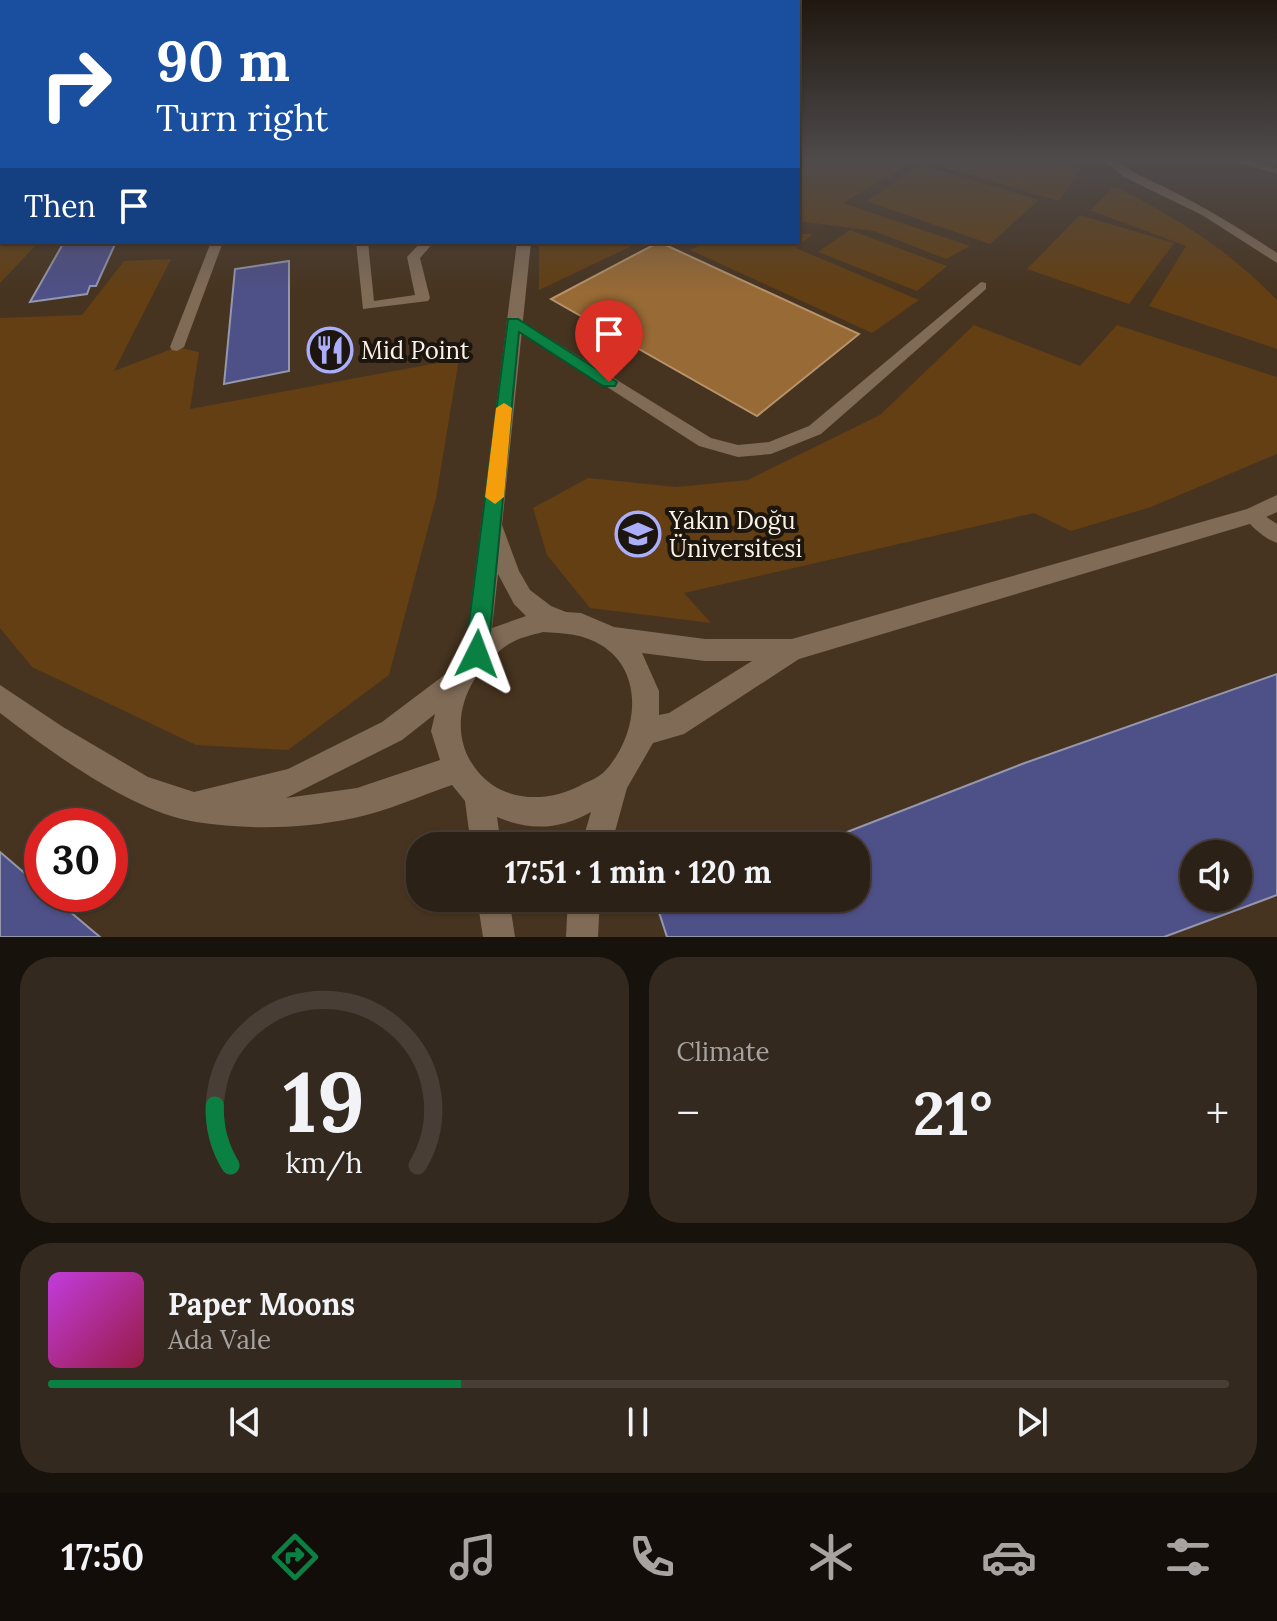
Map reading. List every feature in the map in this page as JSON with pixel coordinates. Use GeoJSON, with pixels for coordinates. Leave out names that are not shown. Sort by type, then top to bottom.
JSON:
{"type":"FeatureCollection","features":[{"type":"Feature","properties":{"kind":"street"},"geometry":{"type":"LineString","coordinates":[[1190,204],[1277,259]]}},
{"type":"Feature","properties":{"kind":"street"},"geometry":{"type":"LineString","coordinates":[[477,654],[524,244]]}},
{"type":"Feature","properties":{"kind":"street"},"geometry":{"type":"LineString","coordinates":[[645,731],[674,725],[792,650],[1253,515],[1277,503]]}},
{"type":"Feature","properties":{"kind":"street"},"geometry":{"type":"LineString","coordinates":[[492,522],[510,580],[540,615],[581,624],[612,638],[705,650],[792,650]]}},
{"type":"Feature","properties":{"kind":"street"},"geometry":{"type":"LineString","coordinates":[[194,807],[291,782],[392,731],[456,682],[477,654],[503,634],[543,621],[581,624]]}},
{"type":"Feature","properties":{"kind":"street"},"geometry":{"type":"LineString","coordinates":[[600,832],[614,783],[645,731],[646,691],[631,657],[612,638]]}},
{"type":"Feature","properties":{"kind":"street"},"geometry":{"type":"LineString","coordinates":[[456,682],[445,731],[457,769],[479,795],[523,813],[568,809],[614,783]]}},
{"type":"Feature","properties":{"kind":"street"},"geometry":{"type":"LineString","coordinates":[[0,697],[53,737],[141,789],[194,807],[296,813],[357,803],[457,769]]}},
{"type":"Feature","properties":{"kind":"street"},"geometry":{"type":"LineString","coordinates":[[479,795],[484,832]]}},
{"type":"Feature","properties":{"kind":"street"},"geometry":{"type":"LineString","coordinates":[[495,912],[499,937]]}},
{"type":"Feature","properties":{"kind":"street"},"geometry":{"type":"LineString","coordinates":[[582,937],[583,912]]}},
{"type":"Feature","properties":{"kind":"lane"},"geometry":{"type":"LineString","coordinates":[[177,347],[216,244]]}},
{"type":"Feature","properties":{"kind":"lane"},"geometry":{"type":"LineString","coordinates":[[362,244],[368,306],[423,298],[413,257],[426,244]]}},
{"type":"Feature","properties":{"kind":"lane"},"geometry":{"type":"LineString","coordinates":[[513,322],[705,442],[738,451],[771,448],[815,430],[981,286]]}},
{"type":"Feature","properties":{"kind":"lane"},"geometry":{"type":"LineString","coordinates":[[1253,515],[1277,535]]}},
{"type":"Feature","properties":{"kind":"shaded area","name":"Yakın Doğu Üniversitesi"},"geometry":{"type":"Polygon","coordinates":[[[800,204],[1277,204],[1277,937],[0,937],[0,244],[800,244],[800,204]]]}},
{"type":"Feature","properties":{"kind":"shaded area"},"geometry":{"type":"Polygon","coordinates":[[[800,204],[845,204],[970,246],[946,259],[874,231],[800,221],[800,204]]]}},
{"type":"Feature","properties":{"kind":"shaded area"},"geometry":{"type":"Polygon","coordinates":[[[874,204],[1035,204],[990,244],[874,204]]]}},
{"type":"Feature","properties":{"kind":"shaded area"},"geometry":{"type":"Polygon","coordinates":[[[1097,204],[1148,204],[1201,236],[1277,300],[1277,349],[1149,306],[1186,246],[1090,210],[1097,204]]]}},
{"type":"Feature","properties":{"kind":"shaded area"},"geometry":{"type":"Polygon","coordinates":[[[1080,215],[1174,243],[1129,304],[1027,269],[1080,215]]]}},
{"type":"Feature","properties":{"kind":"shaded area"},"geometry":{"type":"Polygon","coordinates":[[[850,230],[947,266],[917,291],[818,252],[850,230]]]}},
{"type":"Feature","properties":{"kind":"shaded area"},"geometry":{"type":"Polygon","coordinates":[[[800,234],[813,234],[796,248],[919,300],[872,333],[690,250],[703,244],[800,244],[800,234]]]}},
{"type":"Feature","properties":{"kind":"shaded area"},"geometry":{"type":"Polygon","coordinates":[[[0,244],[37,244],[0,283],[0,244]]]}},
{"type":"Feature","properties":{"kind":"shaded area"},"geometry":{"type":"Polygon","coordinates":[[[539,244],[636,244],[539,290],[539,244]]]}},
{"type":"Feature","properties":{"kind":"shaded area"},"geometry":{"type":"Polygon","coordinates":[[[655,244],[663,244],[859,334],[757,416],[551,299],[655,244]]]}},
{"type":"Feature","properties":{"kind":"shaded area"},"geometry":{"type":"Polygon","coordinates":[[[171,259],[114,371],[177,347],[199,352],[190,409],[459,359],[436,498],[389,675],[288,750],[196,745],[32,667],[0,628],[0,318],[82,315],[124,261],[171,259]]]}},
{"type":"Feature","properties":{"kind":"shaded area"},"geometry":{"type":"Polygon","coordinates":[[[974,325],[1080,366],[1117,325],[1277,377],[1277,454],[1151,507],[1071,531],[1034,513],[684,593],[711,623],[590,608],[547,555],[533,508],[588,478],[676,487],[748,480],[880,415],[974,325]]]}},
{"type":"Feature","properties":{"kind":"building"},"geometry":{"type":"Polygon","coordinates":[[[63,244],[115,244],[96,286],[90,286],[87,294],[30,302],[63,244]]]}},
{"type":"Feature","properties":{"kind":"building"},"geometry":{"type":"Polygon","coordinates":[[[289,261],[289,371],[224,384],[235,269],[289,261]]]}},
{"type":"Feature","properties":{"kind":"building"},"geometry":{"type":"Polygon","coordinates":[[[1277,674],[1277,895],[1252,904],[1252,840],[1180,840],[1180,912],[1231,912],[1164,937],[667,937],[659,912],[870,912],[870,832],[847,832],[1022,764],[1277,674]]]}},
{"type":"Feature","properties":{"kind":"building"},"geometry":{"type":"Polygon","coordinates":[[[0,852],[24,873],[24,912],[70,912],[100,937],[0,937],[0,852]]]}},
{"type":"Feature","properties":{"kind":"slow traffic"},"geometry":{"type":"LineString","coordinates":[[495,497],[504,408]]}},
{"type":"Feature","properties":{"kind":"place","name":"Mid Point"},"geometry":{"type":"Point","coordinates":[330,350]}},
{"type":"Feature","properties":{"kind":"place","name":"Yakın Doğu Üniversitesi"},"geometry":{"type":"Point","coordinates":[638,534]}},
{"type":"Feature","properties":{"kind":"route"},"geometry":{"type":"LineString","coordinates":[[477,654],[513,322],[609,382]]}}]}
